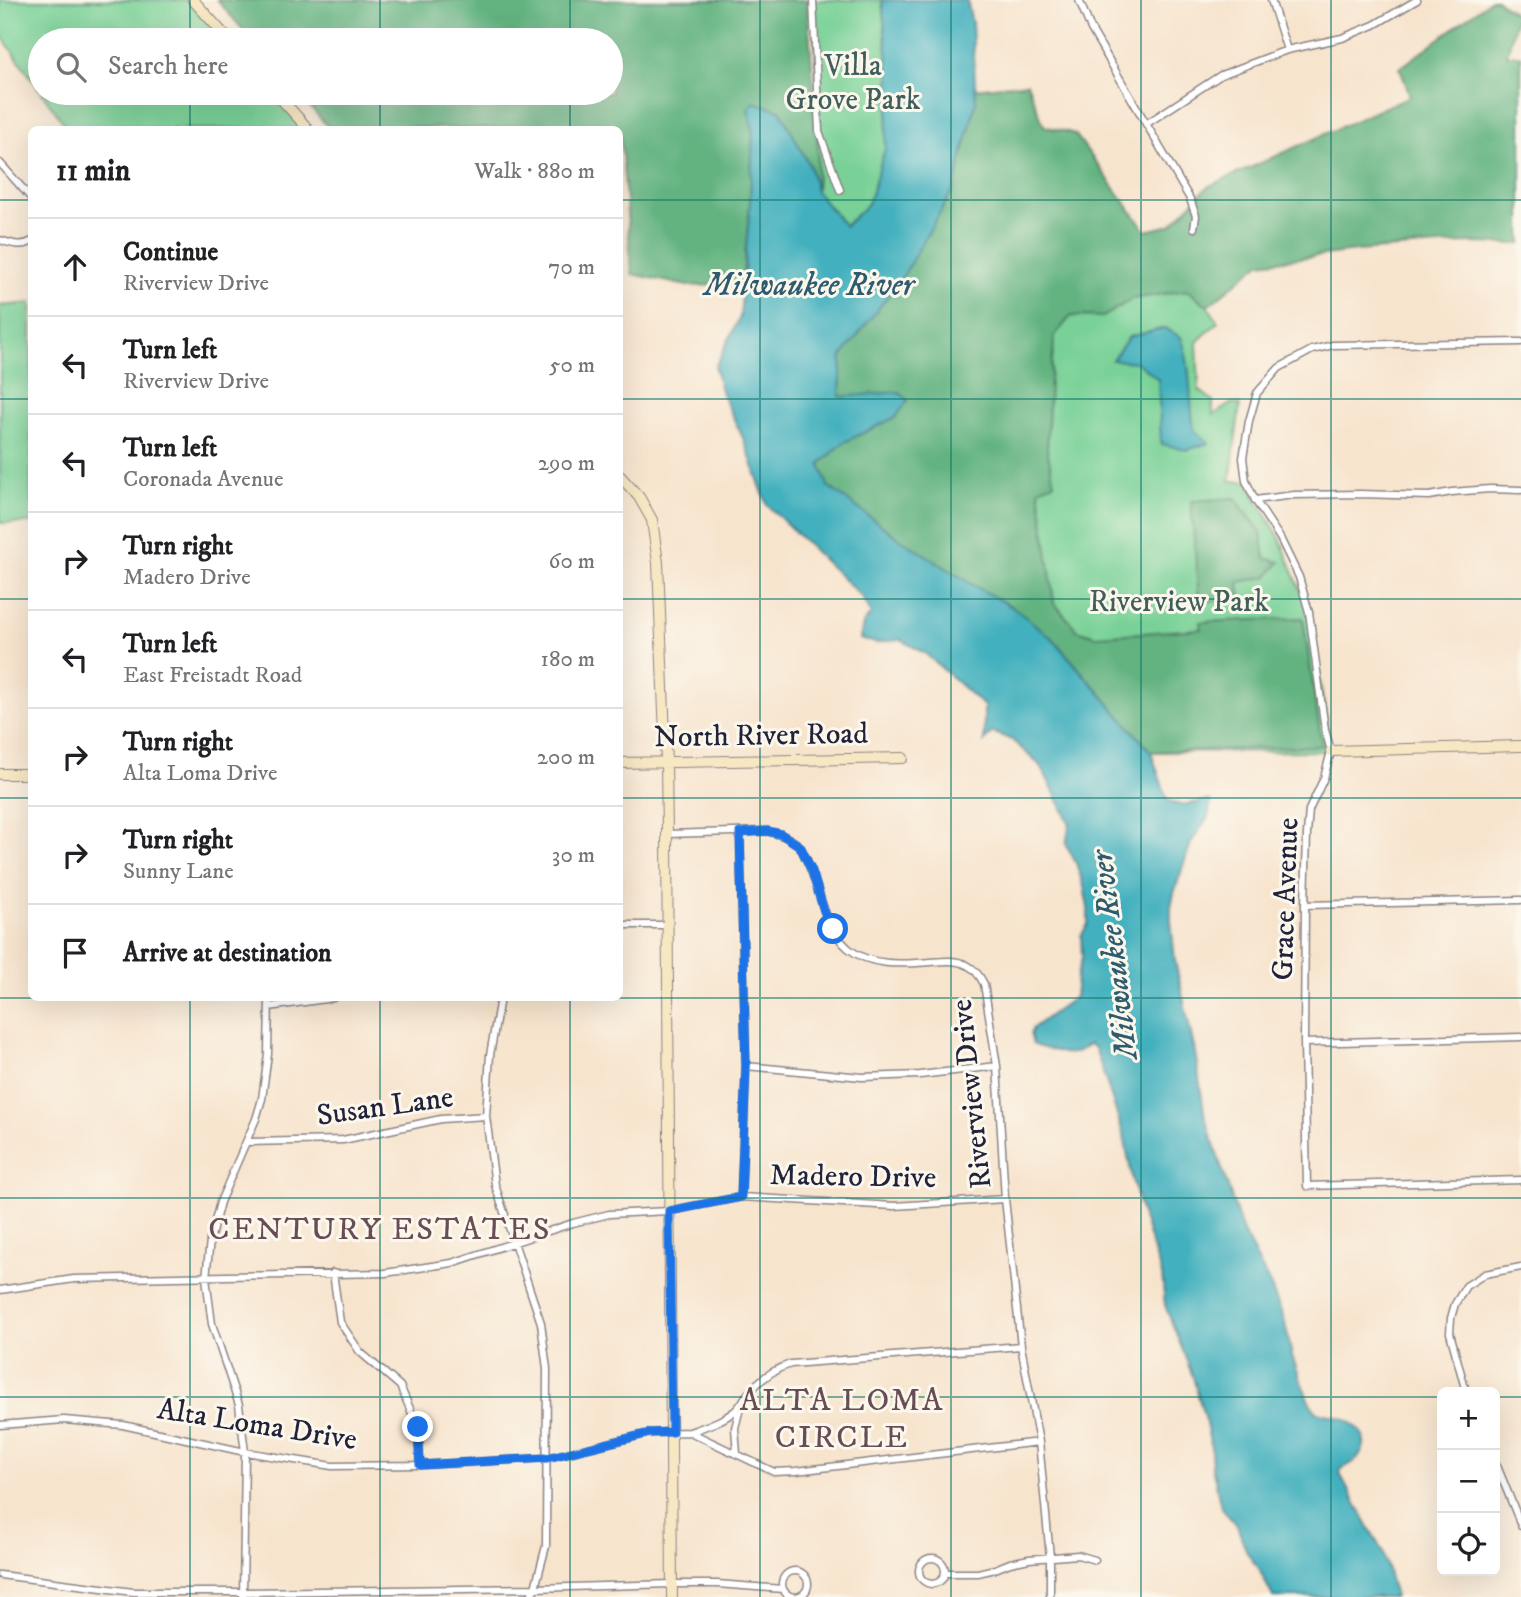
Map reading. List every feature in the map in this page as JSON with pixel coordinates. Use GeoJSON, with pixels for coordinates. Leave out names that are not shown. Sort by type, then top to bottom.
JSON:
{"type":"FeatureCollection","features":[{"type":"Feature","properties":{"kind":"street"},"geometry":{"type":"LineString","coordinates":[[193,0],[218,28]]}},
{"type":"Feature","properties":{"kind":"street"},"geometry":{"type":"LineString","coordinates":[[813,0],[819,131],[840,190]]}},
{"type":"Feature","properties":{"kind":"street"},"geometry":{"type":"LineString","coordinates":[[1079,0],[1091,29],[1192,202],[1196,216],[1194,228]]}},
{"type":"Feature","properties":{"kind":"street"},"geometry":{"type":"LineString","coordinates":[[1271,0],[1287,50]]}},
{"type":"Feature","properties":{"kind":"street"},"geometry":{"type":"LineString","coordinates":[[1146,124],[1221,75],[1287,50],[1342,38],[1374,25],[1417,0]]}},
{"type":"Feature","properties":{"kind":"street"},"geometry":{"type":"LineString","coordinates":[[287,105],[305,126]]}},
{"type":"Feature","properties":{"kind":"street"},"geometry":{"type":"LineString","coordinates":[[0,163],[28,194]]}},
{"type":"Feature","properties":{"kind":"street"},"geometry":{"type":"LineString","coordinates":[[0,240],[15,245],[28,244]]}},
{"type":"Feature","properties":{"kind":"street","name":"Grace Avenue"},"geometry":{"type":"LineString","coordinates":[[1521,341],[1333,345],[1312,349],[1279,368],[1257,393],[1243,458],[1246,481],[1280,538],[1299,577],[1310,612],[1325,730],[1331,751],[1324,778],[1310,810],[1305,905],[1307,1186],[1521,1180]]}},
{"type":"Feature","properties":{"kind":"street"},"geometry":{"type":"LineString","coordinates":[[623,479],[639,498],[652,520],[658,563],[667,834],[672,1597]]}},
{"type":"Feature","properties":{"kind":"street"},"geometry":{"type":"LineString","coordinates":[[1255,499],[1346,494],[1429,496],[1490,489],[1521,490]]}},
{"type":"Feature","properties":{"kind":"street"},"geometry":{"type":"LineString","coordinates":[[1331,751],[1521,746]]}},
{"type":"Feature","properties":{"kind":"street","name":"North River Road"},"geometry":{"type":"LineString","coordinates":[[623,763],[902,758]]}},
{"type":"Feature","properties":{"kind":"street"},"geometry":{"type":"LineString","coordinates":[[0,774],[28,774]]}},
{"type":"Feature","properties":{"kind":"street","name":"Riverview Drive"},"geometry":{"type":"LineString","coordinates":[[667,834],[767,831],[781,834],[800,846],[812,871],[824,911],[833,929],[847,947],[870,960],[894,964],[953,961],[967,965],[978,973],[984,984],[997,1066],[1005,1199],[1021,1346],[1038,1442],[1050,1557],[1050,1597]]}},
{"type":"Feature","properties":{"kind":"street"},"geometry":{"type":"LineString","coordinates":[[740,833],[746,1066],[741,1197]]}},
{"type":"Feature","properties":{"kind":"street"},"geometry":{"type":"LineString","coordinates":[[1305,905],[1521,900]]}},
{"type":"Feature","properties":{"kind":"street"},"geometry":{"type":"LineString","coordinates":[[623,925],[667,925]]}},
{"type":"Feature","properties":{"kind":"street"},"geometry":{"type":"LineString","coordinates":[[243,1595],[245,1452],[239,1405],[212,1324],[206,1278],[210,1240],[220,1202],[257,1119],[265,1085],[269,1001]]}},
{"type":"Feature","properties":{"kind":"street"},"geometry":{"type":"LineString","coordinates":[[269,1007],[311,1001]]}},
{"type":"Feature","properties":{"kind":"street"},"geometry":{"type":"LineString","coordinates":[[499,1001],[490,1055],[486,1116],[495,1185],[541,1322],[547,1369],[546,1546],[530,1597]]}},
{"type":"Feature","properties":{"kind":"street"},"geometry":{"type":"LineString","coordinates":[[1304,1042],[1521,1037]]}},
{"type":"Feature","properties":{"kind":"street"},"geometry":{"type":"LineString","coordinates":[[746,1066],[862,1077],[920,1075],[997,1066]]}},
{"type":"Feature","properties":{"kind":"street","name":"Susan Lane"},"geometry":{"type":"LineString","coordinates":[[247,1142],[343,1140],[441,1119],[486,1116]]}},
{"type":"Feature","properties":{"kind":"street","name":"Madero Drive"},"geometry":{"type":"LineString","coordinates":[[0,1290],[74,1279],[385,1273],[452,1263],[573,1223],[609,1214],[669,1211],[741,1197],[894,1206],[1005,1199]]}},
{"type":"Feature","properties":{"kind":"street"},"geometry":{"type":"LineString","coordinates":[[1465,1387],[1450,1334],[1455,1304],[1466,1286],[1485,1274],[1521,1267]]}},
{"type":"Feature","properties":{"kind":"street"},"geometry":{"type":"LineString","coordinates":[[333,1273],[341,1322],[360,1352],[400,1386],[418,1427],[420,1465]]}},
{"type":"Feature","properties":{"kind":"street"},"geometry":{"type":"LineString","coordinates":[[690,1432],[729,1415],[763,1378],[778,1368],[791,1364],[1021,1346]]}},
{"type":"Feature","properties":{"kind":"street"},"geometry":{"type":"LineString","coordinates":[[737,1454],[735,1428],[741,1403]]}},
{"type":"Feature","properties":{"kind":"street","name":"Alta Loma Drive"},"geometry":{"type":"LineString","coordinates":[[0,1425],[64,1420],[123,1425],[245,1452],[332,1466],[420,1465],[547,1458],[650,1433],[690,1432]]}},
{"type":"Feature","properties":{"kind":"street"},"geometry":{"type":"LineString","coordinates":[[690,1432],[774,1472],[1038,1442]]}},
{"type":"Feature","properties":{"kind":"street"},"geometry":{"type":"LineString","coordinates":[[1500,1473],[1521,1525]]}},
{"type":"Feature","properties":{"kind":"street"},"geometry":{"type":"LineString","coordinates":[[945,1573],[978,1573],[1010,1563],[1050,1557],[1078,1555],[1095,1560]]}},
{"type":"Feature","properties":{"kind":"street"},"geometry":{"type":"LineString","coordinates":[[931,1558],[939,1561],[945,1573],[938,1583],[930,1584],[923,1581],[919,1570],[923,1562],[931,1558]]}},
{"type":"Feature","properties":{"kind":"street"},"geometry":{"type":"LineString","coordinates":[[0,1575],[133,1592],[243,1595],[717,1584],[783,1589],[789,1595],[797,1597],[806,1590],[806,1578],[799,1572],[791,1572],[784,1577],[783,1589]]}},
{"type":"Feature","properties":{"kind":"green space"},"geometry":{"type":"Polygon","coordinates":[[[0,0],[193,0],[218,28],[28,28],[28,73],[0,34],[0,0]]]}},
{"type":"Feature","properties":{"kind":"green space"},"geometry":{"type":"Polygon","coordinates":[[[217,0],[807,0],[818,150],[816,191],[810,167],[780,110],[748,110],[753,128],[750,204],[742,284],[687,286],[632,274],[623,166],[623,126],[327,126],[309,105],[623,105],[623,28],[242,28],[217,0]]]}},
{"type":"Feature","properties":{"kind":"green space","name":"Villa Grove Park"},"geometry":{"type":"Polygon","coordinates":[[[813,0],[882,0],[890,84],[885,149],[868,204],[844,226],[816,191],[819,131],[813,0]]]}},
{"type":"Feature","properties":{"kind":"green space"},"geometry":{"type":"Polygon","coordinates":[[[1491,0],[1497,0],[1517,15],[1507,55],[1521,55],[1521,244],[1467,243],[1355,251],[1260,263],[1208,306],[1187,290],[1132,299],[1103,317],[1071,316],[1055,335],[1047,449],[1054,483],[1039,489],[1054,603],[1077,630],[1096,636],[1201,629],[1200,622],[1303,618],[1322,746],[1151,752],[1053,639],[1014,608],[897,537],[827,486],[820,464],[844,442],[896,417],[899,392],[840,397],[842,356],[903,276],[954,188],[976,102],[975,89],[1027,83],[1044,126],[1075,134],[1146,231],[1171,225],[1207,187],[1410,96],[1400,68],[1491,0]]]}},
{"type":"Feature","properties":{"kind":"green space"},"geometry":{"type":"Polygon","coordinates":[[[51,105],[287,105],[306,126],[66,126],[51,105]]]}},
{"type":"Feature","properties":{"kind":"green space","name":"Riverview Park"},"geometry":{"type":"Polygon","coordinates":[[[916,253],[1161,294],[1187,290],[1208,306],[1218,322],[1197,342],[1199,390],[1213,401],[1213,415],[1232,403],[1240,405],[1230,481],[1246,481],[1280,538],[1309,612],[1331,751],[1151,752],[1129,726],[844,442],[842,356],[903,276],[916,253]]]}},
{"type":"Feature","properties":{"kind":"green space"},"geometry":{"type":"Polygon","coordinates":[[[28,303],[28,523],[0,523],[0,306],[28,303]]]}},
{"type":"Feature","properties":{"kind":"green space"},"geometry":{"type":"Polygon","coordinates":[[[1235,498],[1261,532],[1265,558],[1280,562],[1267,577],[1239,582],[1241,598],[1199,602],[1191,501],[1235,498]]]}},
{"type":"Feature","properties":{"kind":"water","name":"Milwaukee River"},"geometry":{"type":"Polygon","coordinates":[[[882,0],[967,0],[972,23],[976,102],[954,188],[903,276],[842,356],[840,397],[899,392],[908,400],[896,417],[844,442],[820,464],[828,486],[897,537],[1014,608],[1053,639],[1151,752],[1167,799],[1177,804],[1210,800],[1208,817],[1191,843],[1171,907],[1175,961],[1195,1052],[1205,1117],[1243,1232],[1269,1282],[1284,1319],[1292,1356],[1308,1399],[1316,1412],[1344,1419],[1362,1433],[1364,1447],[1361,1453],[1341,1469],[1340,1474],[1383,1553],[1395,1597],[1273,1597],[1247,1552],[1237,1526],[1221,1507],[1206,1424],[1193,1377],[1165,1305],[1162,1276],[1133,1182],[1124,1136],[1095,1048],[1089,1044],[1070,1054],[1061,1053],[1033,1044],[1030,1034],[1033,1028],[1075,997],[1082,958],[1081,936],[1088,924],[1088,908],[1076,863],[1066,844],[1070,824],[1041,766],[1012,740],[992,732],[984,742],[984,706],[927,655],[900,639],[877,643],[860,639],[863,624],[871,614],[862,597],[767,505],[744,440],[722,394],[715,367],[740,317],[750,204],[753,128],[748,110],[753,102],[780,110],[810,167],[816,191],[845,226],[868,204],[885,149],[890,84],[882,0]]]}},
{"type":"Feature","properties":{"kind":"water"},"geometry":{"type":"Polygon","coordinates":[[[1164,328],[1181,337],[1189,371],[1194,430],[1209,443],[1187,450],[1161,444],[1158,379],[1136,362],[1112,360],[1129,337],[1164,328]]]}},
{"type":"Feature","properties":{"kind":"district","name":"CENTURY ESTATES"},"geometry":{"type":"Point","coordinates":[380,1230]}},
{"type":"Feature","properties":{"kind":"district","name":"ALTA LOMA CIRCLE"},"geometry":{"type":"Point","coordinates":[842,1420]}},
{"type":"Feature","properties":{"kind":"route"},"geometry":{"type":"LineString","coordinates":[[418,1427],[420,1465],[547,1458],[650,1433],[672,1432],[669,1211],[741,1197],[746,1066],[740,833],[767,831],[781,834],[800,846],[833,929]]}}]}
